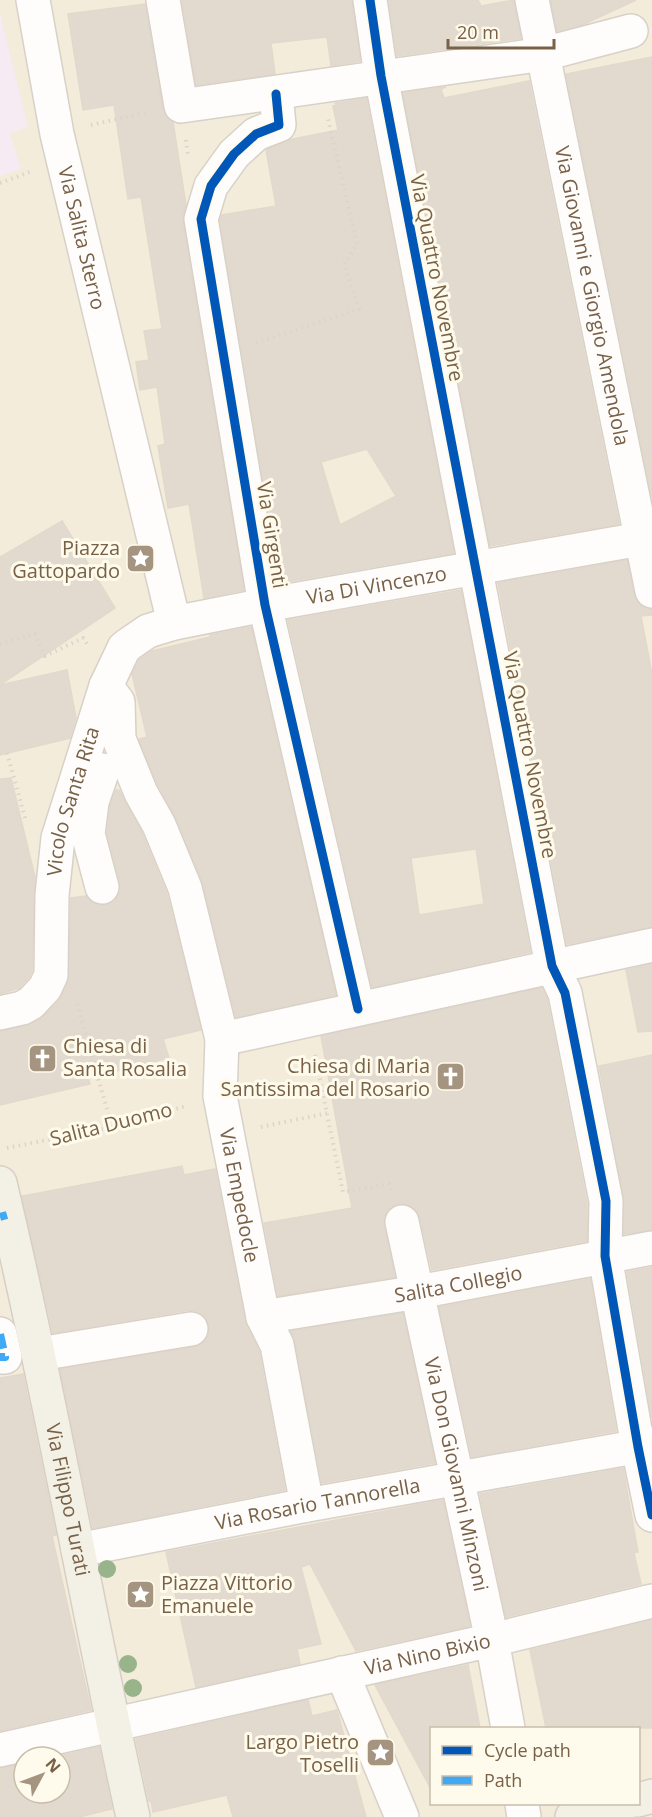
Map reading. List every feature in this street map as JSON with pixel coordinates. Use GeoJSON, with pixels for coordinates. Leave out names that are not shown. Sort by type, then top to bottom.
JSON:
{"type":"FeatureCollection","features":[{"type":"Feature","properties":{"kind":"main road","name":"Via Filippo Turati"},"geometry":{"type":"LineString","coordinates":[[0,1184],[4,1216],[39,1354],[112,1724],[133,1817]]}},
{"type":"Feature","properties":{"kind":"main road"},"geometry":{"type":"LineString","coordinates":[[572,1817],[617,1805]]}},
{"type":"Feature","properties":{"kind":"street","name":"Via Salita Sterro"},"geometry":{"type":"LineString","coordinates":[[33,0],[57,134],[174,623]]}},
{"type":"Feature","properties":{"kind":"street"},"geometry":{"type":"LineString","coordinates":[[164,0],[181,106],[544,54],[631,31]]}},
{"type":"Feature","properties":{"kind":"street","name":"Via Quattro Novembre"},"geometry":{"type":"LineString","coordinates":[[370,0],[381,76],[552,966],[565,993],[604,1190],[606,1201],[605,1256],[645,1445],[652,1515]]}},
{"type":"Feature","properties":{"kind":"street","name":"Via Giovanni e Giorgio Amendola"},"geometry":{"type":"LineString","coordinates":[[532,0],[647,538],[652,591]]}},
{"type":"Feature","properties":{"kind":"street","name":"Via Girgenti"},"geometry":{"type":"LineString","coordinates":[[276,94],[279,125],[256,134],[234,154],[211,186],[201,219],[265,605],[358,1009]]}},
{"type":"Feature","properties":{"kind":"street","name":"Via Di Vincenzo"},"geometry":{"type":"LineString","coordinates":[[124,648],[148,632],[174,623],[474,567],[647,538]]}},
{"type":"Feature","properties":{"kind":"street","name":"Vicolo Santa Rita"},"geometry":{"type":"LineString","coordinates":[[0,1013],[22,1008],[39,997],[51,975],[52,895],[58,838],[106,686],[124,648]]}},
{"type":"Feature","properties":{"kind":"street","name":"Via Empedocle"},"geometry":{"type":"LineString","coordinates":[[106,686],[118,702],[119,739],[185,888],[222,1040],[220,1096],[263,1317],[277,1345],[307,1505]]}},
{"type":"Feature","properties":{"kind":"street"},"geometry":{"type":"LineString","coordinates":[[102,887],[87,834],[92,802],[105,764],[119,739]]}},
{"type":"Feature","properties":{"kind":"street"},"geometry":{"type":"LineString","coordinates":[[222,1040],[652,945]]}},
{"type":"Feature","properties":{"kind":"street","name":"Via Don Giovanni Minzoni"},"geometry":{"type":"LineString","coordinates":[[402,1222],[492,1640],[508,1727]]}},
{"type":"Feature","properties":{"kind":"street","name":"Salita Collegio"},"geometry":{"type":"LineString","coordinates":[[263,1317],[418,1292],[652,1248]]}},
{"type":"Feature","properties":{"kind":"street"},"geometry":{"type":"LineString","coordinates":[[39,1354],[191,1329]]}},
{"type":"Feature","properties":{"kind":"street"},"geometry":{"type":"LineString","coordinates":[[0,1334],[4,1357],[0,1358]]}},
{"type":"Feature","properties":{"kind":"street","name":"Via Rosario Tannorella"},"geometry":{"type":"LineString","coordinates":[[78,1550],[307,1505],[645,1445]]}},
{"type":"Feature","properties":{"kind":"street","name":"Via Nino Bixio"},"geometry":{"type":"LineString","coordinates":[[112,1724],[492,1640],[652,1601]]}},
{"type":"Feature","properties":{"kind":"street"},"geometry":{"type":"LineString","coordinates":[[342,1673],[402,1817]]}},
{"type":"Feature","properties":{"kind":"street"},"geometry":{"type":"LineString","coordinates":[[0,1750],[112,1724]]}},
{"type":"Feature","properties":{"kind":"path"},"geometry":{"type":"LineString","coordinates":[[57,134],[142,113]]}},
{"type":"Feature","properties":{"kind":"path"},"geometry":{"type":"LineString","coordinates":[[224,354],[359,309],[344,265],[357,244],[336,149]]}},
{"type":"Feature","properties":{"kind":"path"},"geometry":{"type":"LineString","coordinates":[[0,644],[35,634],[45,656],[83,638],[88,647]]}},
{"type":"Feature","properties":{"kind":"path"},"geometry":{"type":"LineString","coordinates":[[76,1003],[112,1127]]}},
{"type":"Feature","properties":{"kind":"path"},"geometry":{"type":"LineString","coordinates":[[309,1022],[343,1192],[389,1184],[402,1222]]}},
{"type":"Feature","properties":{"kind":"path"},"geometry":{"type":"LineString","coordinates":[[281,1123],[328,1113]]}},
{"type":"Feature","properties":{"kind":"shaded area"},"geometry":{"type":"Polygon","coordinates":[[[0,0],[652,0],[652,1817],[0,1817],[0,0]]]}},
{"type":"Feature","properties":{"kind":"shaded area"},"geometry":{"type":"Polygon","coordinates":[[[0,13],[28,127],[10,133],[21,169],[0,176],[0,13]]]}},
{"type":"Feature","properties":{"kind":"building"},"geometry":{"type":"Polygon","coordinates":[[[182,0],[352,0],[360,61],[331,66],[327,37],[271,43],[275,74],[196,85],[182,0]]]}},
{"type":"Feature","properties":{"kind":"building"},"geometry":{"type":"Polygon","coordinates":[[[389,0],[478,0],[481,6],[514,0],[521,38],[397,56],[389,0]]]}},
{"type":"Feature","properties":{"kind":"building"},"geometry":{"type":"Polygon","coordinates":[[[551,0],[636,0],[582,25],[557,31],[551,0]]]}},
{"type":"Feature","properties":{"kind":"building"},"geometry":{"type":"Polygon","coordinates":[[[145,4],[163,109],[166,117],[173,122],[186,205],[183,222],[244,590],[204,598],[189,504],[168,508],[158,446],[165,444],[157,387],[140,390],[136,362],[149,360],[144,331],[162,329],[141,197],[128,199],[114,105],[83,110],[68,14],[145,4]]]}},
{"type":"Feature","properties":{"kind":"building"},"geometry":{"type":"Polygon","coordinates":[[[652,57],[652,497],[566,74],[652,57]]]}},
{"type":"Feature","properties":{"kind":"building"},"geometry":{"type":"Polygon","coordinates":[[[529,81],[619,524],[490,546],[403,93],[446,87],[441,89],[444,98],[529,81]]]}},
{"type":"Feature","properties":{"kind":"building"},"geometry":{"type":"Polygon","coordinates":[[[366,98],[454,553],[280,583],[220,220],[222,215],[276,206],[266,150],[288,140],[338,130],[333,106],[336,105],[335,103],[366,98]],[[367,449],[321,462],[340,525],[396,496],[367,449]]]}},
{"type":"Feature","properties":{"kind":"building"},"geometry":{"type":"Polygon","coordinates":[[[62,521],[115,608],[0,685],[0,557],[62,521]]]}},
{"type":"Feature","properties":{"kind":"building"},"geometry":{"type":"Polygon","coordinates":[[[627,560],[634,595],[638,603],[646,609],[652,609],[652,615],[641,616],[652,674],[652,927],[567,944],[498,583],[627,560]]]}},
{"type":"Feature","properties":{"kind":"building"},"geometry":{"type":"Polygon","coordinates":[[[461,590],[530,952],[372,987],[288,620],[461,590]],[[476,849],[411,858],[419,915],[484,904],[476,849]]]}},
{"type":"Feature","properties":{"kind":"building"},"geometry":{"type":"Polygon","coordinates":[[[251,627],[336,995],[236,1017],[202,881],[139,739],[147,737],[132,674],[139,660],[152,651],[210,637],[210,635],[251,627]]]}},
{"type":"Feature","properties":{"kind":"building"},"geometry":{"type":"Polygon","coordinates":[[[67,670],[76,718],[70,738],[0,755],[0,685],[67,670]]]}},
{"type":"Feature","properties":{"kind":"building"},"geometry":{"type":"Polygon","coordinates":[[[11,778],[35,877],[32,971],[19,988],[0,994],[0,779],[11,778]]]}},
{"type":"Feature","properties":{"kind":"building"},"geometry":{"type":"Polygon","coordinates":[[[116,790],[119,790],[142,833],[167,894],[201,1030],[163,1039],[169,1058],[88,1078],[90,1084],[0,1105],[0,1031],[26,1026],[40,1019],[59,1001],[68,983],[71,898],[86,896],[97,905],[106,905],[115,901],[120,892],[120,882],[107,833],[110,806],[116,790]]]}},
{"type":"Feature","properties":{"kind":"building"},"geometry":{"type":"Polygon","coordinates":[[[652,964],[652,1031],[638,1032],[626,970],[652,964]]]}},
{"type":"Feature","properties":{"kind":"building"},"geometry":{"type":"Polygon","coordinates":[[[542,988],[547,999],[587,1203],[587,1241],[432,1270],[420,1218],[415,1209],[407,1204],[399,1204],[390,1208],[384,1217],[395,1277],[278,1296],[264,1223],[352,1208],[321,1036],[542,988]]]}},
{"type":"Feature","properties":{"kind":"building"},"geometry":{"type":"Polygon","coordinates":[[[652,1055],[652,1230],[624,1234],[624,1198],[599,1066],[652,1055]]]}},
{"type":"Feature","properties":{"kind":"building"},"geometry":{"type":"Polygon","coordinates":[[[182,1166],[184,1175],[215,1169],[245,1321],[259,1351],[285,1490],[93,1528],[60,1369],[195,1347],[203,1343],[208,1336],[209,1325],[205,1317],[197,1311],[189,1310],[53,1333],[22,1196],[182,1166]]]}},
{"type":"Feature","properties":{"kind":"building"},"geometry":{"type":"Polygon","coordinates":[[[652,1267],[652,1418],[627,1272],[652,1267]]]}},
{"type":"Feature","properties":{"kind":"building"},"geometry":{"type":"Polygon","coordinates":[[[590,1279],[616,1431],[472,1457],[439,1307],[590,1279]]]}},
{"type":"Feature","properties":{"kind":"building"},"geometry":{"type":"Polygon","coordinates":[[[403,1313],[435,1463],[322,1483],[291,1331],[403,1313]]]}},
{"type":"Feature","properties":{"kind":"building"},"geometry":{"type":"Polygon","coordinates":[[[23,1374],[56,1535],[52,1536],[91,1710],[0,1731],[0,1378],[23,1374]]]}},
{"type":"Feature","properties":{"kind":"building"},"geometry":{"type":"Polygon","coordinates":[[[623,1468],[638,1552],[634,1553],[641,1584],[506,1617],[480,1494],[623,1468]]]}},
{"type":"Feature","properties":{"kind":"building"},"geometry":{"type":"Polygon","coordinates":[[[443,1500],[470,1626],[356,1651],[310,1564],[301,1567],[321,1644],[297,1649],[300,1664],[196,1687],[166,1552],[443,1500]]]}},
{"type":"Feature","properties":{"kind":"building"},"geometry":{"type":"Polygon","coordinates":[[[652,1620],[652,1728],[546,1727],[530,1650],[652,1620]]]}},
{"type":"Feature","properties":{"kind":"building"},"geometry":{"type":"Polygon","coordinates":[[[468,1665],[480,1727],[430,1727],[430,1787],[375,1685],[468,1665]]]}},
{"type":"Feature","properties":{"kind":"building"},"geometry":{"type":"Polygon","coordinates":[[[308,1700],[312,1716],[337,1710],[366,1817],[233,1817],[227,1795],[153,1812],[136,1739],[308,1700]]]}},
{"type":"Feature","properties":{"kind":"building"},"geometry":{"type":"Polygon","coordinates":[[[99,1747],[112,1809],[79,1817],[0,1817],[0,1768],[12,1766],[12,1805],[72,1805],[72,1753],[99,1747]]]}},
{"type":"Feature","properties":{"kind":"marked path"},"geometry":{"type":"LineString","coordinates":[[0,1217],[7,1215]]}},
{"type":"Feature","properties":{"kind":"marked path"},"geometry":{"type":"LineString","coordinates":[[0,1334],[5,1357],[0,1357]]}},
{"type":"Feature","properties":{"kind":"cycle path"},"geometry":{"type":"LineString","coordinates":[[370,0],[381,76],[552,966],[565,993],[606,1201],[605,1256],[652,1515]]}},
{"type":"Feature","properties":{"kind":"cycle path"},"geometry":{"type":"LineString","coordinates":[[276,94],[279,125],[256,134],[234,154],[211,186],[201,219],[265,605],[358,1009]]}},
{"type":"Feature","properties":{"kind":"place","name":"Piazza Gattopardo"},"geometry":{"type":"Point","coordinates":[141,559]}},
{"type":"Feature","properties":{"kind":"place","name":"Chiesa di Santa Rosalia"},"geometry":{"type":"Point","coordinates":[42,1058]}},
{"type":"Feature","properties":{"kind":"place","name":"Chiesa di Maria Santissima del Rosario"},"geometry":{"type":"Point","coordinates":[451,1077]}},
{"type":"Feature","properties":{"kind":"place","name":"Piazza Vittorio Emanuele"},"geometry":{"type":"Point","coordinates":[140,1595]}},
{"type":"Feature","properties":{"kind":"place","name":"Largo Pietro Toselli"},"geometry":{"type":"Point","coordinates":[380,1753]}}]}
